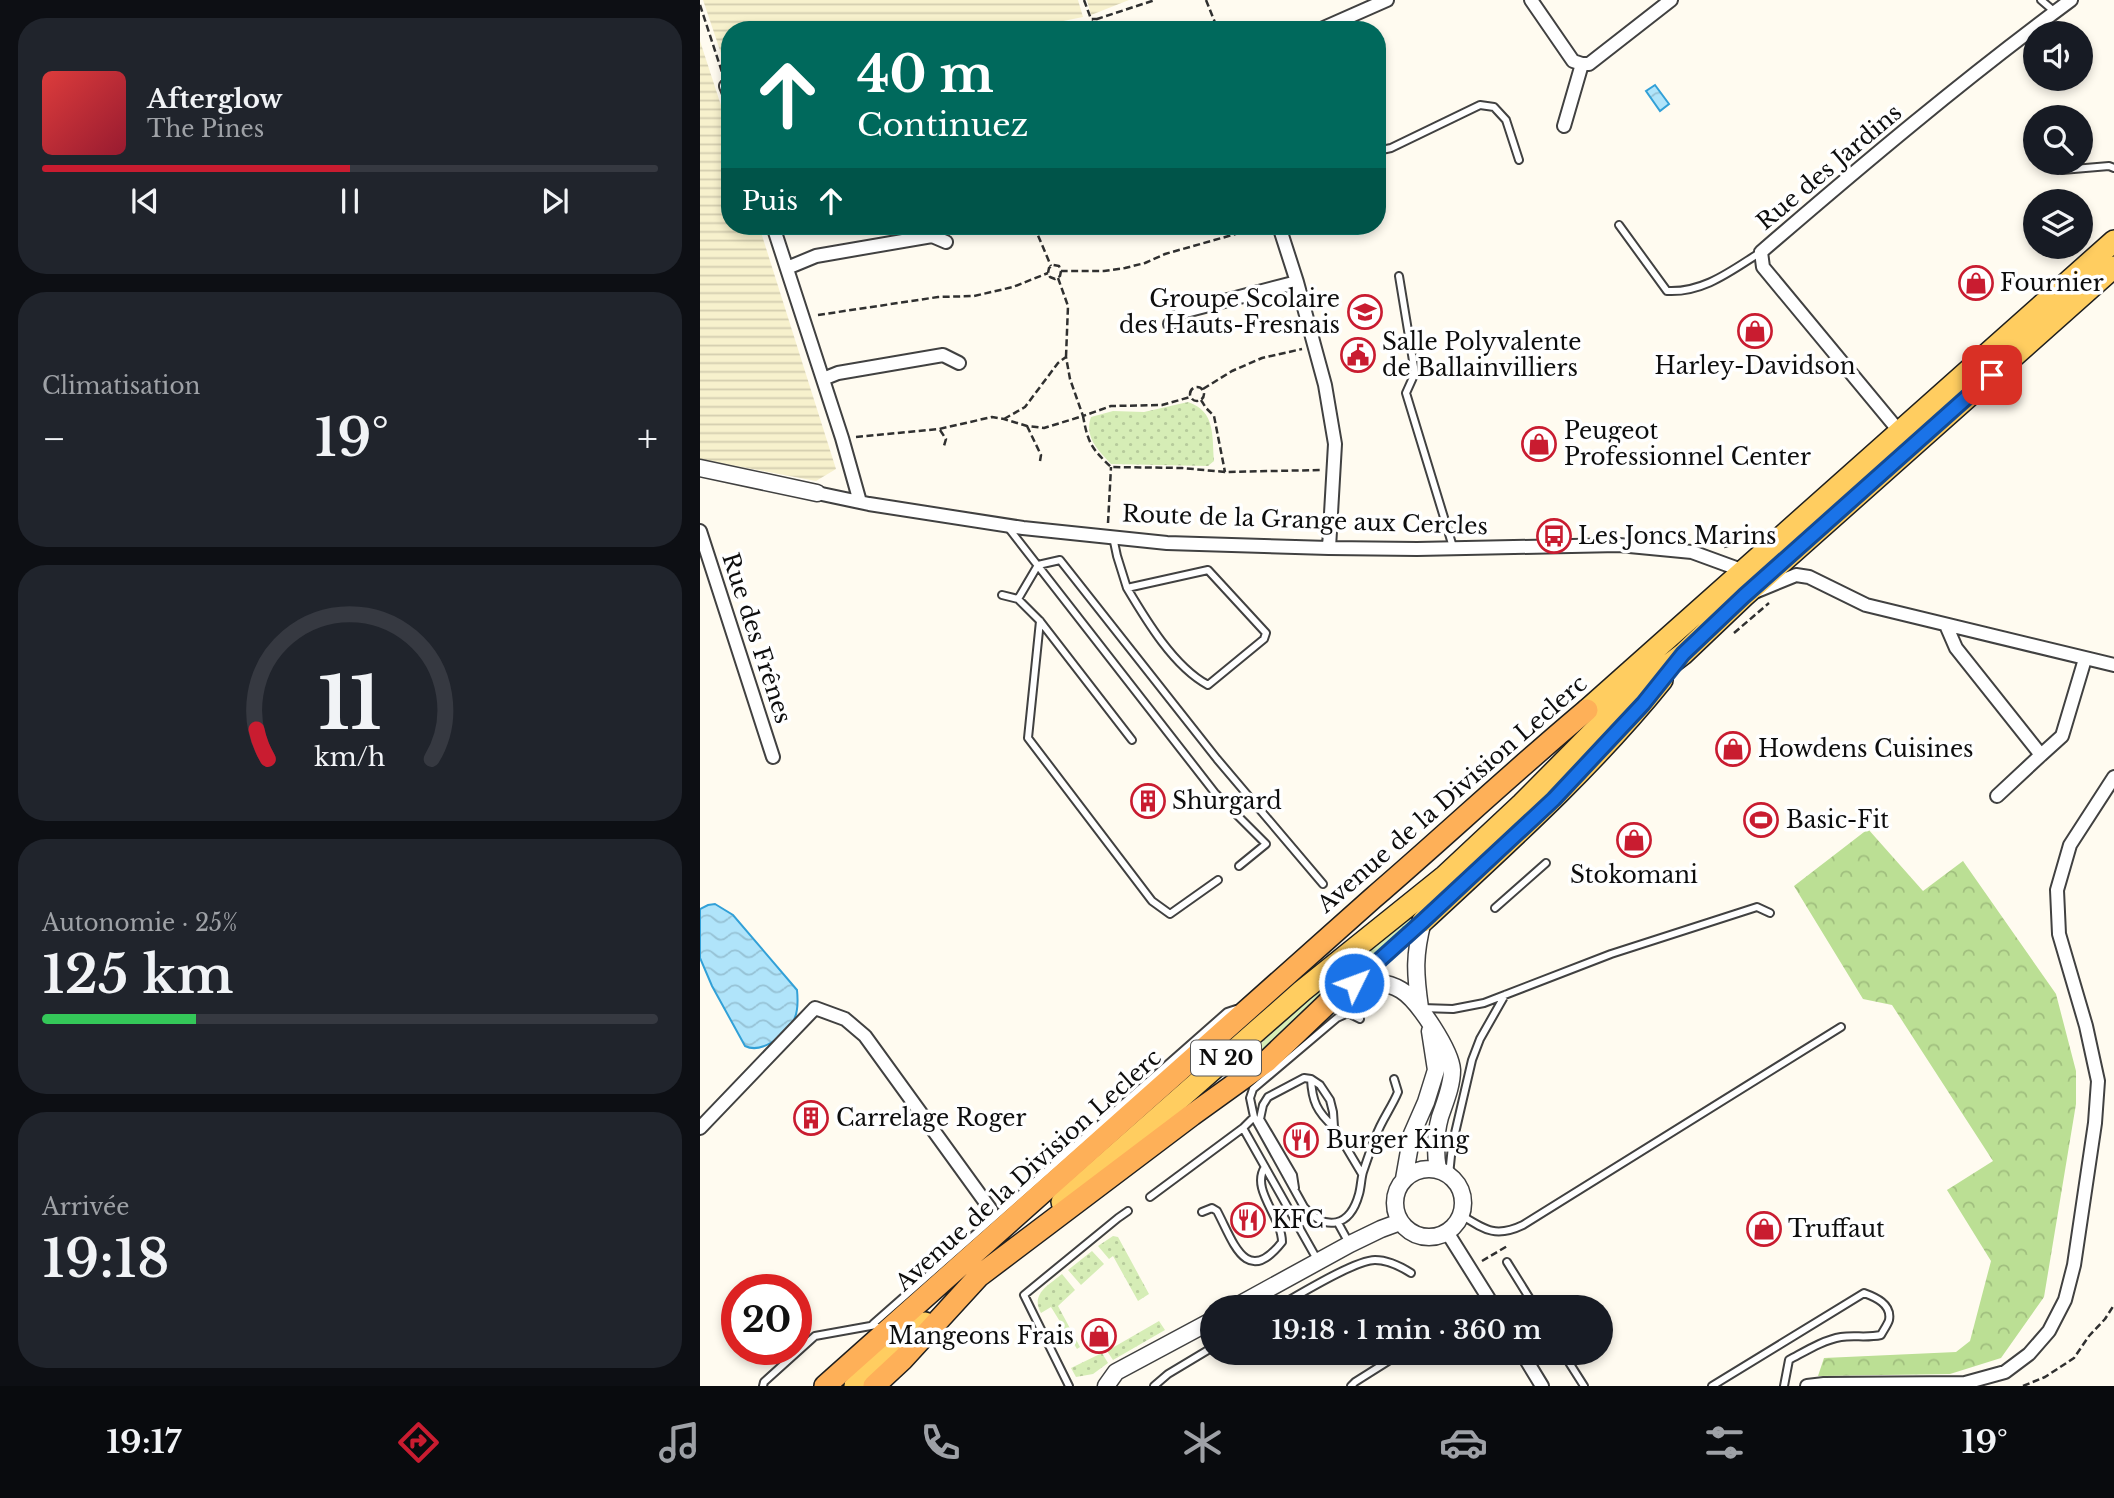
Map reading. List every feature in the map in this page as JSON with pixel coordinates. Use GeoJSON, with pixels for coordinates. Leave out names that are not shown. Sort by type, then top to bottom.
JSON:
{"type":"FeatureCollection","features":[{"type":"Feature","properties":{"kind":"highway","name":"Avenue de la Division Leclerc"},"geometry":{"type":"LineString","coordinates":[[825,1386],[882,1325],[953,1273],[1024,1207],[1587,710]]}},
{"type":"Feature","properties":{"kind":"highway"},"geometry":{"type":"LineString","coordinates":[[874,1386],[903,1359],[979,1276],[1267,1061],[1335,996],[1354,983]]}},
{"type":"Feature","properties":{"kind":"main road","name":"Avenue de la Division Leclerc"},"geometry":{"type":"LineString","coordinates":[[1587,710],[2114,241]]}},
{"type":"Feature","properties":{"kind":"main road","name":"Avenue de la Division Leclerc"},"geometry":{"type":"LineString","coordinates":[[855,1386],[1302,990],[1445,876],[1631,694],[1683,654],[1744,596],[2114,267]]}},
{"type":"Feature","properties":{"kind":"main road"},"geometry":{"type":"LineString","coordinates":[[1423,921],[1554,799],[1643,704],[1683,654]]}},
{"type":"Feature","properties":{"kind":"street"},"geometry":{"type":"LineString","coordinates":[[1339,21],[1387,0]]}},
{"type":"Feature","properties":{"kind":"street"},"geometry":{"type":"LineString","coordinates":[[1531,0],[1573,61],[1582,64],[1589,64],[1671,0]]}},
{"type":"Feature","properties":{"kind":"street","name":"Rue des Jardins"},"geometry":{"type":"LineString","coordinates":[[1899,431],[1763,267],[1761,252],[1869,160],[2071,0]]}},
{"type":"Feature","properties":{"kind":"street"},"geometry":{"type":"LineString","coordinates":[[1564,125],[1582,64]]}},
{"type":"Feature","properties":{"kind":"street"},"geometry":{"type":"LineString","coordinates":[[776,235],[860,502]]}},
{"type":"Feature","properties":{"kind":"street"},"geometry":{"type":"LineString","coordinates":[[1282,235],[1325,385],[1335,444],[1329,548]]}},
{"type":"Feature","properties":{"kind":"street"},"geometry":{"type":"LineString","coordinates":[[786,268],[816,256],[932,236],[947,242]]}},
{"type":"Feature","properties":{"kind":"street"},"geometry":{"type":"LineString","coordinates":[[1170,324],[1182,312],[1297,282]]}},
{"type":"Feature","properties":{"kind":"street"},"geometry":{"type":"LineString","coordinates":[[823,379],[838,373],[943,355],[958,363]]}},
{"type":"Feature","properties":{"kind":"street","name":"Route de la Grange aux Cercles"},"geometry":{"type":"LineString","coordinates":[[700,468],[860,502],[1006,525],[1167,543],[1453,549],[1619,545],[1692,552],[1744,571]]}},
{"type":"Feature","properties":{"kind":"street","name":"Rue des Frênes"},"geometry":{"type":"LineString","coordinates":[[700,531],[773,757]]}},
{"type":"Feature","properties":{"kind":"street"},"geometry":{"type":"LineString","coordinates":[[1744,596],[1796,575],[1809,577],[1866,605],[2114,665]]}},
{"type":"Feature","properties":{"kind":"street"},"geometry":{"type":"LineString","coordinates":[[1946,625],[1956,648],[2042,755]]}},
{"type":"Feature","properties":{"kind":"street"},"geometry":{"type":"LineString","coordinates":[[1997,796],[2062,736],[2085,659]]}},
{"type":"Feature","properties":{"kind":"street"},"geometry":{"type":"LineString","coordinates":[[1807,1386],[1965,1383],[2005,1372],[2029,1354],[2049,1331],[2065,1300],[2074,1265],[2095,1123],[2098,1081],[2086,1026],[2059,934],[2057,890],[2070,845],[2114,777]]}},
{"type":"Feature","properties":{"kind":"street"},"geometry":{"type":"LineString","coordinates":[[1420,1008],[1415,961],[1423,921]]}},
{"type":"Feature","properties":{"kind":"street"},"geometry":{"type":"LineString","coordinates":[[1354,983],[1375,982],[1403,991],[1420,1008],[1451,1060],[1451,1082],[1440,1119],[1435,1152],[1444,1172],[1455,1180],[1462,1193],[1461,1215],[1458,1222],[1447,1232],[1439,1236],[1422,1237],[1413,1234],[1400,1222],[1396,1214],[1395,1195],[1404,1179],[1412,1133],[1436,1070],[1430,1025]]}},
{"type":"Feature","properties":{"kind":"street"},"geometry":{"type":"LineString","coordinates":[[700,1128],[815,1008],[845,1019],[865,1036],[991,1210]]}},
{"type":"Feature","properties":{"kind":"street"},"geometry":{"type":"LineString","coordinates":[[1404,1179],[1420,1170],[1444,1172]]}},
{"type":"Feature","properties":{"kind":"street"},"geometry":{"type":"LineString","coordinates":[[1258,1295],[1350,1244],[1400,1222]]}},
{"type":"Feature","properties":{"kind":"street"},"geometry":{"type":"LineString","coordinates":[[1447,1232],[1486,1295]]}},
{"type":"Feature","properties":{"kind":"street"},"geometry":{"type":"LineString","coordinates":[[1106,1386],[1116,1372],[1200,1327]]}},
{"type":"Feature","properties":{"kind":"street"},"geometry":{"type":"LineString","coordinates":[[1529,1365],[1542,1386]]}},
{"type":"Feature","properties":{"kind":"lane"},"geometry":{"type":"LineString","coordinates":[[2041,0],[2055,12]]}},
{"type":"Feature","properties":{"kind":"lane"},"geometry":{"type":"LineString","coordinates":[[1386,149],[1479,105],[1494,107],[1506,120],[1519,160]]}},
{"type":"Feature","properties":{"kind":"lane"},"geometry":{"type":"LineString","coordinates":[[2093,167],[2109,166],[2114,169]]}},
{"type":"Feature","properties":{"kind":"lane"},"geometry":{"type":"LineString","coordinates":[[1619,225],[1667,291],[1681,292],[1707,285],[1761,252]]}},
{"type":"Feature","properties":{"kind":"lane"},"geometry":{"type":"LineString","coordinates":[[1399,276],[1415,373],[1406,393],[1453,549]]}},
{"type":"Feature","properties":{"kind":"lane"},"geometry":{"type":"LineString","coordinates":[[1006,525],[1215,793],[1266,844],[1239,866]]}},
{"type":"Feature","properties":{"kind":"lane"},"geometry":{"type":"LineString","coordinates":[[1111,537],[1127,588],[1149,625],[1194,677],[1208,685],[1264,639],[1266,632],[1208,570],[1127,588]]}},
{"type":"Feature","properties":{"kind":"lane"},"geometry":{"type":"LineString","coordinates":[[1018,599],[1038,565],[1060,560],[1217,759],[1323,884]]}},
{"type":"Feature","properties":{"kind":"lane"},"geometry":{"type":"LineString","coordinates":[[1002,595],[1018,599],[1040,621],[1132,740]]}},
{"type":"Feature","properties":{"kind":"lane"},"geometry":{"type":"LineString","coordinates":[[1040,621],[1028,738],[1152,901],[1170,914],[1218,880]]}},
{"type":"Feature","properties":{"kind":"lane"},"geometry":{"type":"LineString","coordinates":[[1495,908],[1546,863]]}},
{"type":"Feature","properties":{"kind":"lane"},"geometry":{"type":"LineString","coordinates":[[1420,1008],[1453,1009],[1505,995],[1611,954],[1757,907],[1770,913]]}},
{"type":"Feature","properties":{"kind":"lane"},"geometry":{"type":"LineString","coordinates":[[1354,983],[1423,921]]}},
{"type":"Feature","properties":{"kind":"lane"},"geometry":{"type":"LineString","coordinates":[[1444,1172],[1472,1060],[1505,995]]}},
{"type":"Feature","properties":{"kind":"lane"},"geometry":{"type":"LineString","coordinates":[[1360,1019],[1348,1013],[1337,1018],[1253,1089],[1250,1098],[1254,1117],[1311,1215],[1338,1223],[1350,1214],[1359,1196],[1362,1174],[1377,1132],[1398,1092],[1394,1079]]}},
{"type":"Feature","properties":{"kind":"lane"},"geometry":{"type":"LineString","coordinates":[[1461,1215],[1479,1227],[1498,1233],[1523,1226],[1841,1027]]}},
{"type":"Feature","properties":{"kind":"lane"},"geometry":{"type":"LineString","coordinates":[[1296,1193],[1293,1175],[1261,1119],[1261,1112],[1268,1097],[1304,1078],[1311,1079],[1320,1085],[1330,1100],[1334,1127]]}},
{"type":"Feature","properties":{"kind":"lane"},"geometry":{"type":"LineString","coordinates":[[1311,1079],[1312,1100],[1316,1108],[1334,1127],[1362,1174]]}},
{"type":"Feature","properties":{"kind":"lane"},"geometry":{"type":"LineString","coordinates":[[1150,1197],[1254,1117]]}},
{"type":"Feature","properties":{"kind":"lane"},"geometry":{"type":"LineString","coordinates":[[1243,1128],[1318,1262]]}},
{"type":"Feature","properties":{"kind":"lane"},"geometry":{"type":"LineString","coordinates":[[1202,1212],[1212,1208],[1217,1211],[1240,1255],[1253,1261],[1261,1260],[1278,1248],[1282,1242],[1280,1226],[1261,1188],[1265,1167]]}},
{"type":"Feature","properties":{"kind":"lane"},"geometry":{"type":"LineString","coordinates":[[1069,1386],[1024,1295],[1128,1211]]}},
{"type":"Feature","properties":{"kind":"lane"},"geometry":{"type":"LineString","coordinates":[[1338,1223],[1350,1244]]}},
{"type":"Feature","properties":{"kind":"lane"},"geometry":{"type":"LineString","coordinates":[[1299,1295],[1359,1263],[1376,1260],[1397,1265],[1411,1273]]}},
{"type":"Feature","properties":{"kind":"lane"},"geometry":{"type":"LineString","coordinates":[[1507,1262],[1528,1295]]}},
{"type":"Feature","properties":{"kind":"lane"},"geometry":{"type":"LineString","coordinates":[[1712,1386],[1864,1293],[1878,1297],[1887,1308],[1889,1320],[1881,1335],[1868,1338],[1842,1337],[1817,1345],[1789,1360],[1784,1386]]}},
{"type":"Feature","properties":{"kind":"lane"},"geometry":{"type":"LineString","coordinates":[[763,1386],[764,1382],[815,1336],[882,1325]]}},
{"type":"Feature","properties":{"kind":"lane"},"geometry":{"type":"LineString","coordinates":[[1154,1386],[1200,1355]]}},
{"type":"Feature","properties":{"kind":"lane"},"geometry":{"type":"LineString","coordinates":[[1351,1386],[1382,1365]]}},
{"type":"Feature","properties":{"kind":"lane"},"geometry":{"type":"LineString","coordinates":[[1571,1365],[1584,1386]]}},
{"type":"Feature","properties":{"kind":"path"},"geometry":{"type":"LineString","coordinates":[[1084,0],[1091,19],[1097,19]]}},
{"type":"Feature","properties":{"kind":"path"},"geometry":{"type":"LineString","coordinates":[[1093,21],[1155,0]]}},
{"type":"Feature","properties":{"kind":"path"},"geometry":{"type":"LineString","coordinates":[[1206,0],[1214,21]]}},
{"type":"Feature","properties":{"kind":"path"},"geometry":{"type":"LineString","coordinates":[[700,5],[721,70]]}},
{"type":"Feature","properties":{"kind":"path"},"geometry":{"type":"LineString","coordinates":[[803,318],[938,297],[974,296],[1013,287],[1048,273],[1051,266],[1038,235]]}},
{"type":"Feature","properties":{"kind":"path"},"geometry":{"type":"LineString","coordinates":[[1061,271],[1125,268],[1232,235]]}},
{"type":"Feature","properties":{"kind":"path"},"geometry":{"type":"LineString","coordinates":[[1051,266],[1059,266],[1061,271]]}},
{"type":"Feature","properties":{"kind":"path"},"geometry":{"type":"LineString","coordinates":[[1061,271],[1058,278],[1068,306],[1066,357],[1070,379],[1083,416],[1087,439],[1111,467],[1182,468],[1225,472],[1334,470]]}},
{"type":"Feature","properties":{"kind":"path"},"geometry":{"type":"LineString","coordinates":[[1048,273],[1052,279],[1058,278]]}},
{"type":"Feature","properties":{"kind":"path"},"geometry":{"type":"LineString","coordinates":[[1203,389],[1262,358],[1315,346]]}},
{"type":"Feature","properties":{"kind":"path"},"geometry":{"type":"LineString","coordinates":[[1003,419],[1025,407],[1058,363],[1066,357]]}},
{"type":"Feature","properties":{"kind":"path"},"geometry":{"type":"LineString","coordinates":[[1190,397],[1193,388],[1198,386],[1203,389]]}},
{"type":"Feature","properties":{"kind":"path"},"geometry":{"type":"LineString","coordinates":[[1201,400],[1203,389]]}},
{"type":"Feature","properties":{"kind":"path"},"geometry":{"type":"LineString","coordinates":[[842,438],[939,429],[992,417],[1044,428],[1111,406],[1162,405],[1190,397],[1196,401],[1201,400]]}},
{"type":"Feature","properties":{"kind":"path"},"geometry":{"type":"LineString","coordinates":[[1201,400],[1214,416],[1225,472]]}},
{"type":"Feature","properties":{"kind":"path"},"geometry":{"type":"LineString","coordinates":[[1027,426],[1041,455],[1040,461]]}},
{"type":"Feature","properties":{"kind":"path"},"geometry":{"type":"LineString","coordinates":[[939,429],[946,439],[944,446]]}},
{"type":"Feature","properties":{"kind":"path"},"geometry":{"type":"LineString","coordinates":[[1111,467],[1111,537]]}},
{"type":"Feature","properties":{"kind":"path"},"geometry":{"type":"LineString","coordinates":[[2024,1386],[2045,1377],[2074,1358],[2114,1305]]}},
{"type":"Feature","properties":{"kind":"shaded area"},"geometry":{"type":"Polygon","coordinates":[[[703,0],[1078,0],[1083,17],[1063,21],[721,21],[721,53],[703,0]]]}},
{"type":"Feature","properties":{"kind":"shaded area"},"geometry":{"type":"Polygon","coordinates":[[[1087,0],[1129,0],[1091,15],[1087,0]]]}},
{"type":"Feature","properties":{"kind":"shaded area"},"geometry":{"type":"Polygon","coordinates":[[[700,41],[721,105],[721,235],[762,235],[836,469],[816,481],[700,459],[700,41]]]}},
{"type":"Feature","properties":{"kind":"green space"},"geometry":{"type":"Polygon","coordinates":[[[1188,402],[1204,412],[1211,426],[1214,461],[1208,466],[1111,464],[1097,448],[1089,431],[1091,417],[1113,411],[1144,412],[1188,402]]]}},
{"type":"Feature","properties":{"kind":"green space"},"geometry":{"type":"Polygon","coordinates":[[[1868,829],[1923,891],[1963,861],[2056,994],[2076,1071],[2076,1104],[2044,1297],[2001,1358],[1950,1374],[1818,1376],[1824,1358],[1956,1352],[1970,1341],[1991,1261],[1947,1190],[1993,1161],[1892,1005],[1863,999],[1794,886],[1868,829]]]}},
{"type":"Feature","properties":{"kind":"green space"},"geometry":{"type":"Polygon","coordinates":[[[1478,865],[1274,1049],[1252,1061],[1249,1056],[1306,997],[1478,865]]]}},
{"type":"Feature","properties":{"kind":"green space"},"geometry":{"type":"Polygon","coordinates":[[[1113,1236],[1118,1237],[1149,1294],[1138,1301],[1113,1256],[1109,1259],[1098,1246],[1113,1236]]]}},
{"type":"Feature","properties":{"kind":"green space"},"geometry":{"type":"Polygon","coordinates":[[[1092,1251],[1104,1264],[1081,1285],[1068,1270],[1092,1251]]]}},
{"type":"Feature","properties":{"kind":"green space"},"geometry":{"type":"Polygon","coordinates":[[[1062,1274],[1075,1290],[1058,1306],[1080,1347],[1077,1349],[1051,1307],[1041,1313],[1038,1306],[1042,1290],[1062,1274]]]}},
{"type":"Feature","properties":{"kind":"green space"},"geometry":{"type":"Polygon","coordinates":[[[1159,1321],[1165,1330],[1113,1360],[1107,1351],[1159,1321]]]}},
{"type":"Feature","properties":{"kind":"green space"},"geometry":{"type":"Polygon","coordinates":[[[1102,1353],[1108,1363],[1093,1374],[1076,1377],[1071,1368],[1102,1353]]]}},
{"type":"Feature","properties":{"kind":"water"},"geometry":{"type":"Polygon","coordinates":[[[1655,85],[1669,104],[1660,111],[1646,91],[1655,85]]]}},
{"type":"Feature","properties":{"kind":"water"},"geometry":{"type":"Polygon","coordinates":[[[715,904],[733,915],[797,990],[794,1020],[783,1034],[765,1046],[745,1046],[700,958],[700,909],[715,904]]]}},
{"type":"Feature","properties":{"kind":"place","name":"Fournier"},"geometry":{"type":"Point","coordinates":[1976,283]}},
{"type":"Feature","properties":{"kind":"place","name":"Groupe Scolaire des Hauts-Fresnais"},"geometry":{"type":"Point","coordinates":[1365,312]}},
{"type":"Feature","properties":{"kind":"place","name":"Harley-Davidson"},"geometry":{"type":"Point","coordinates":[1755,331]}},
{"type":"Feature","properties":{"kind":"place","name":"Salle Polyvalente de Ballainvilliers"},"geometry":{"type":"Point","coordinates":[1358,355]}},
{"type":"Feature","properties":{"kind":"place","name":"Peugeot Professionnel Center"},"geometry":{"type":"Point","coordinates":[1539,444]}},
{"type":"Feature","properties":{"kind":"place","name":"Les Joncs Marins"},"geometry":{"type":"Point","coordinates":[1554,536]}},
{"type":"Feature","properties":{"kind":"place","name":"Howdens Cuisines"},"geometry":{"type":"Point","coordinates":[1733,749]}},
{"type":"Feature","properties":{"kind":"place","name":"Shurgard"},"geometry":{"type":"Point","coordinates":[1148,801]}},
{"type":"Feature","properties":{"kind":"place","name":"Basic-Fit"},"geometry":{"type":"Point","coordinates":[1761,820]}},
{"type":"Feature","properties":{"kind":"place","name":"Stokomani"},"geometry":{"type":"Point","coordinates":[1634,840]}},
{"type":"Feature","properties":{"kind":"place","name":"Carrelage Roger"},"geometry":{"type":"Point","coordinates":[811,1118]}},
{"type":"Feature","properties":{"kind":"place","name":"Burger King"},"geometry":{"type":"Point","coordinates":[1301,1140]}},
{"type":"Feature","properties":{"kind":"place","name":"KFC"},"geometry":{"type":"Point","coordinates":[1248,1220]}},
{"type":"Feature","properties":{"kind":"place","name":"Truffaut"},"geometry":{"type":"Point","coordinates":[1764,1229]}},
{"type":"Feature","properties":{"kind":"place","name":"Mangeons Frais"},"geometry":{"type":"Point","coordinates":[1099,1336]}},
{"type":"Feature","properties":{"kind":"route"},"geometry":{"type":"LineString","coordinates":[[1354,983],[1554,799],[1643,704],[1683,654],[1744,596],[1992,375]]}}]}
